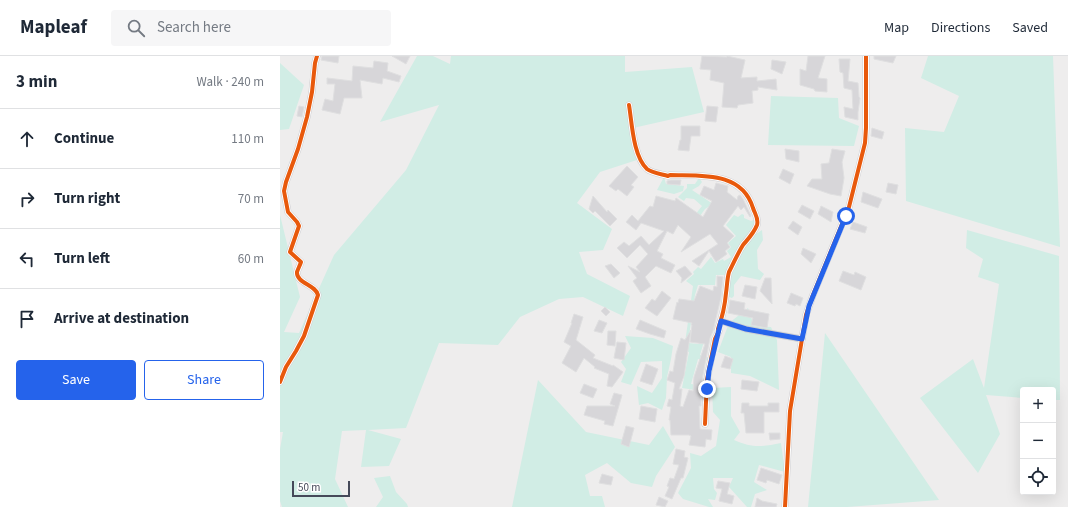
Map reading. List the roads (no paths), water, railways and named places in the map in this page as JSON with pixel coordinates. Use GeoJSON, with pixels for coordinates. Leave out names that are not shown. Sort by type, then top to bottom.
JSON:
{"type":"FeatureCollection","features":[{"type":"Feature","properties":{"kind":"street"},"geometry":{"type":"LineString","coordinates":[[280,382],[286,367],[304,336],[318,295],[318,292],[315,289],[298,277],[300,262],[290,254],[298,226],[297,222],[288,212],[284,191],[298,149],[306,117],[312,92],[317,56]]}},
{"type":"Feature","properties":{"kind":"street"},"geometry":{"type":"LineString","coordinates":[[785,507],[790,411],[809,306],[852,198],[866,135],[866,56]]}},
{"type":"Feature","properties":{"kind":"street"},"geometry":{"type":"LineString","coordinates":[[629,105],[636,146],[640,159],[647,169],[668,176],[708,176],[725,179],[736,184],[743,191],[753,206],[757,217],[758,223],[752,235],[742,246],[729,272],[726,296],[718,329],[719,332],[715,339],[707,380],[705,424]]}},
{"type":"Feature","properties":{"kind":"street"},"geometry":{"type":"LineString","coordinates":[[721,321],[746,329],[802,339]]}}]}
